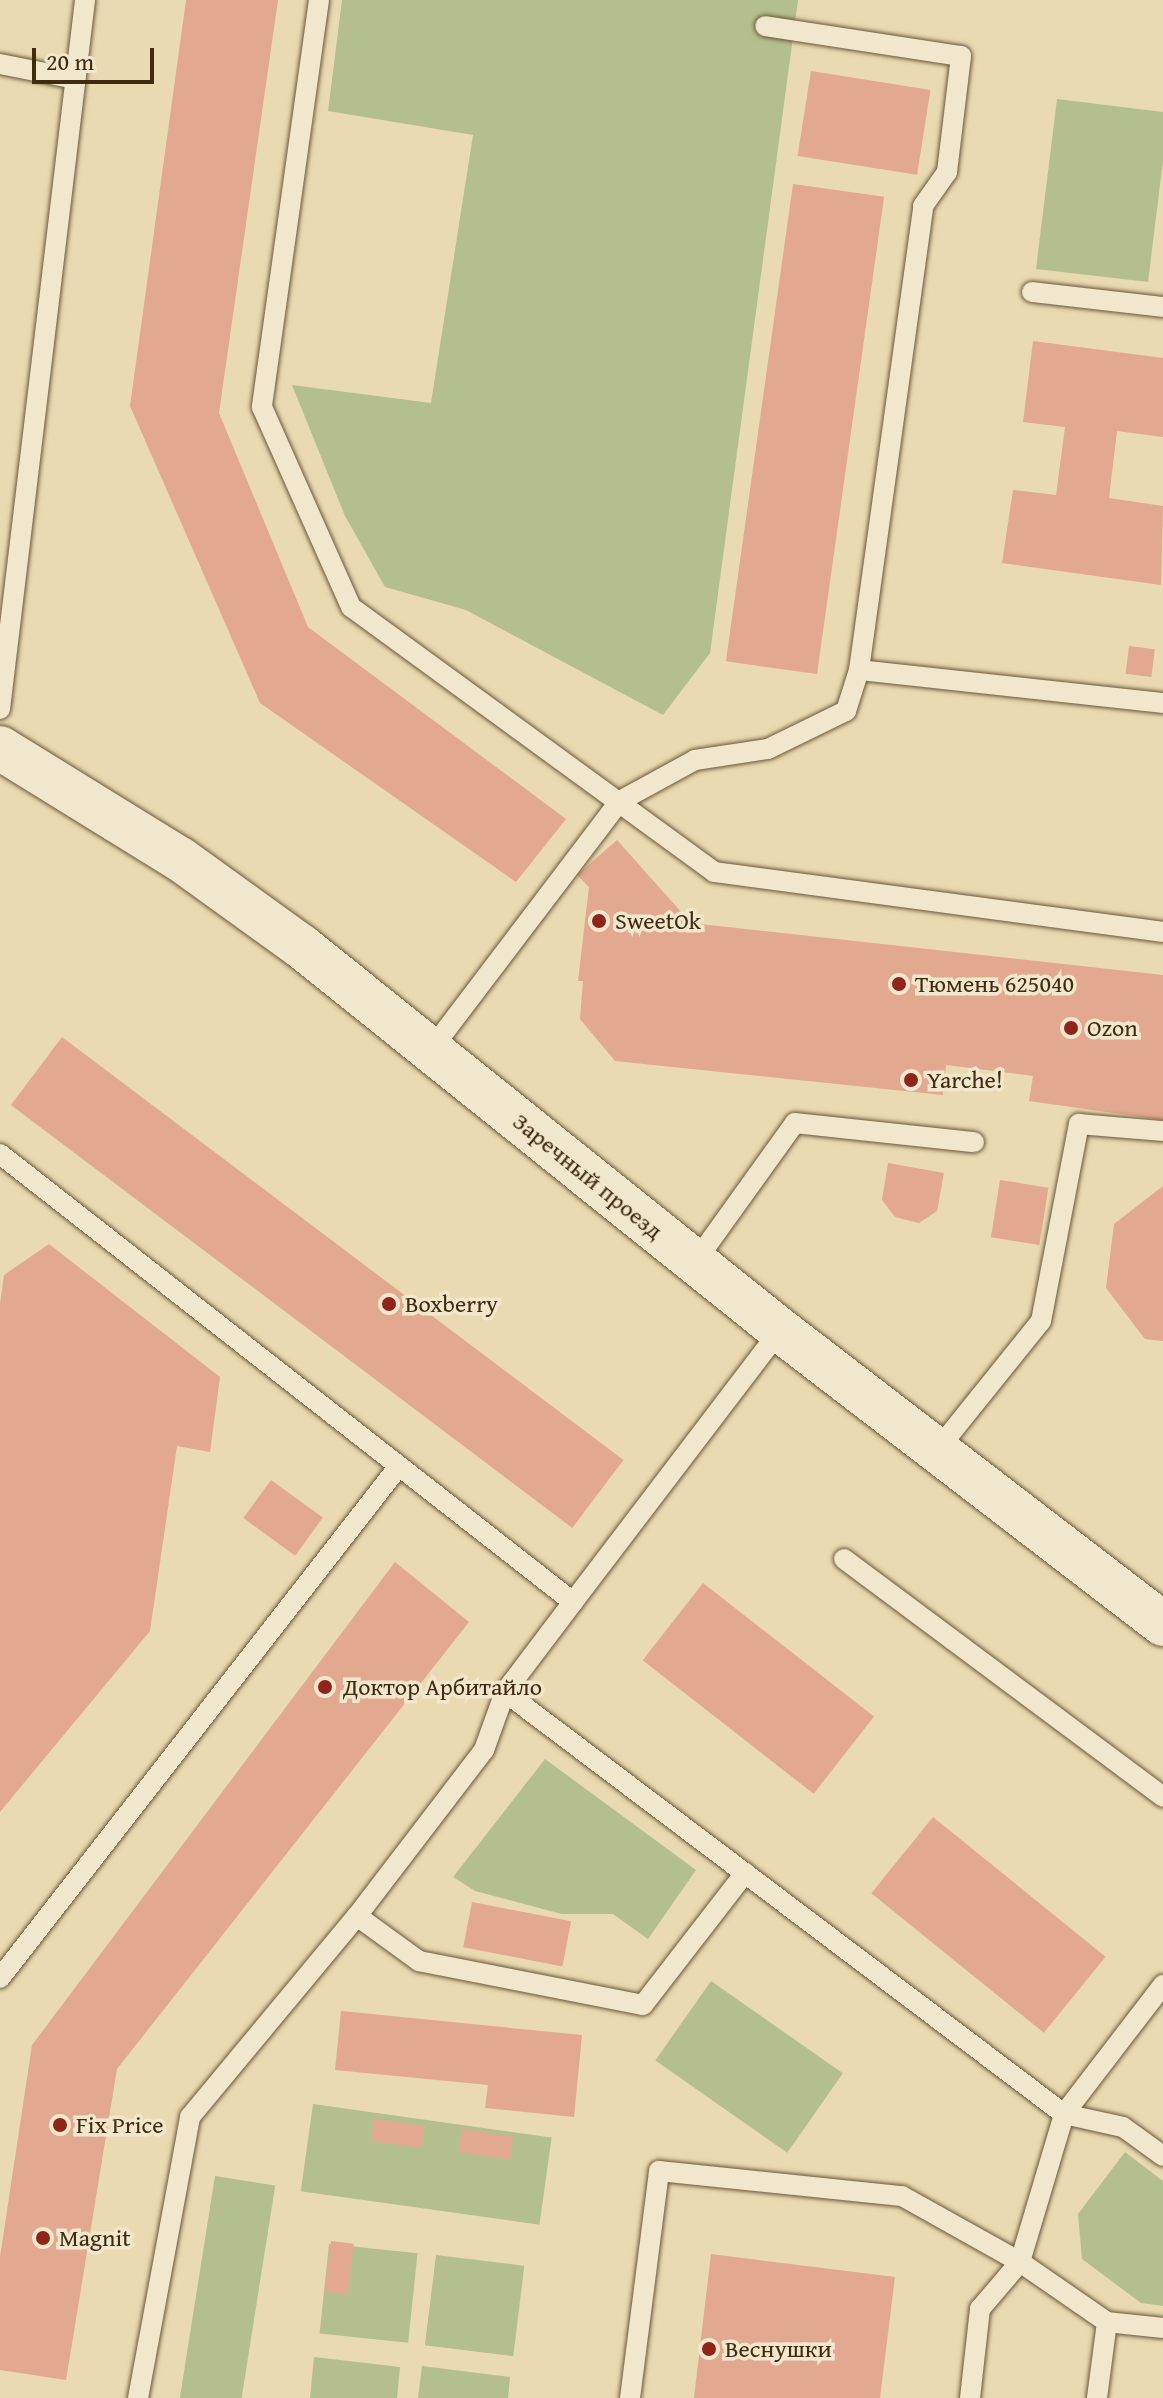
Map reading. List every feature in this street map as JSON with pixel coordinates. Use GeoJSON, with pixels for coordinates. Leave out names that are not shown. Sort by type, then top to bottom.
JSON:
{"type":"FeatureCollection","features":[{"type":"Feature","properties":{"kind":"street","name":"Заречный проезд"},"geometry":{"type":"LineString","coordinates":[[0,748],[180,859],[302,947],[780,1330],[1163,1624]]}},
{"type":"Feature","properties":{"kind":"lane"},"geometry":{"type":"LineString","coordinates":[[0,709],[85,0]]}},
{"type":"Feature","properties":{"kind":"lane"},"geometry":{"type":"LineString","coordinates":[[319,0],[262,407],[351,607],[714,872],[1163,932]]}},
{"type":"Feature","properties":{"kind":"lane"},"geometry":{"type":"LineString","coordinates":[[430,1051],[620,801],[695,760],[768,749],[846,711],[859,670],[923,206],[947,172],[961,56],[765,26]]}},
{"type":"Feature","properties":{"kind":"lane"},"geometry":{"type":"LineString","coordinates":[[0,64],[76,79]]}},
{"type":"Feature","properties":{"kind":"lane"},"geometry":{"type":"LineString","coordinates":[[1032,292],[1163,307]]}},
{"type":"Feature","properties":{"kind":"lane"},"geometry":{"type":"LineString","coordinates":[[859,670],[1163,703]]}},
{"type":"Feature","properties":{"kind":"lane"},"geometry":{"type":"LineString","coordinates":[[695,1262],[795,1123],[974,1142]]}},
{"type":"Feature","properties":{"kind":"lane"},"geometry":{"type":"LineString","coordinates":[[938,1449],[1041,1321],[1079,1124],[1163,1131]]}},
{"type":"Feature","properties":{"kind":"lane"},"geometry":{"type":"LineString","coordinates":[[0,1154],[573,1602]]}},
{"type":"Feature","properties":{"kind":"lane"},"geometry":{"type":"LineString","coordinates":[[138,2398],[190,2117],[357,1916],[484,1750],[505,1692],[780,1330]]}},
{"type":"Feature","properties":{"kind":"lane"},"geometry":{"type":"LineString","coordinates":[[0,1978],[399,1466]]}},
{"type":"Feature","properties":{"kind":"lane"},"geometry":{"type":"LineString","coordinates":[[844,1559],[1163,1797]]}},
{"type":"Feature","properties":{"kind":"lane"},"geometry":{"type":"LineString","coordinates":[[505,1692],[1064,2114],[1123,2127],[1163,2156]]}},
{"type":"Feature","properties":{"kind":"lane"},"geometry":{"type":"LineString","coordinates":[[357,1916],[419,1961],[643,2005],[745,1873]]}},
{"type":"Feature","properties":{"kind":"lane"},"geometry":{"type":"LineString","coordinates":[[970,2398],[980,2309],[1020,2262],[1064,2114],[1163,1985]]}},
{"type":"Feature","properties":{"kind":"lane"},"geometry":{"type":"LineString","coordinates":[[630,2398],[659,2171],[902,2196],[1020,2262],[1107,2322],[1163,2328]]}},
{"type":"Feature","properties":{"kind":"lane"},"geometry":{"type":"LineString","coordinates":[[1097,2398],[1107,2322]]}},
{"type":"Feature","properties":{"kind":"green space"},"geometry":{"type":"Polygon","coordinates":[[[342,0],[798,0],[710,653],[663,715],[466,610],[385,587],[345,516],[292,385],[431,403],[473,135],[328,111],[342,0]]]}},
{"type":"Feature","properties":{"kind":"green space"},"geometry":{"type":"Polygon","coordinates":[[[1057,99],[1163,112],[1163,161],[1148,282],[1036,269],[1057,99]]]}},
{"type":"Feature","properties":{"kind":"green space"},"geometry":{"type":"Polygon","coordinates":[[[545,1759],[696,1870],[648,1939],[613,1914],[562,1914],[475,1891],[453,1877],[545,1759]]]}},
{"type":"Feature","properties":{"kind":"green space"},"geometry":{"type":"Polygon","coordinates":[[[711,1981],[843,2073],[787,2153],[655,2060],[711,1981]]]}},
{"type":"Feature","properties":{"kind":"green space"},"geometry":{"type":"Polygon","coordinates":[[[313,2104],[552,2138],[539,2225],[301,2191],[313,2104]]]}},
{"type":"Feature","properties":{"kind":"green space"},"geometry":{"type":"Polygon","coordinates":[[[1125,2152],[1163,2181],[1163,2306],[1141,2303],[1082,2259],[1078,2214],[1125,2152]]]}},
{"type":"Feature","properties":{"kind":"green space"},"geometry":{"type":"Polygon","coordinates":[[[215,2176],[275,2186],[242,2398],[180,2398],[215,2176]]]}},
{"type":"Feature","properties":{"kind":"green space"},"geometry":{"type":"Polygon","coordinates":[[[329,2244],[418,2253],[408,2343],[320,2334],[329,2244]]]}},
{"type":"Feature","properties":{"kind":"green space"},"geometry":{"type":"Polygon","coordinates":[[[436,2255],[524,2266],[513,2356],[425,2345],[436,2255]]]}},
{"type":"Feature","properties":{"kind":"green space"},"geometry":{"type":"Polygon","coordinates":[[[314,2357],[400,2367],[397,2398],[310,2398],[314,2357]]]}},
{"type":"Feature","properties":{"kind":"green space"},"geometry":{"type":"Polygon","coordinates":[[[422,2366],[510,2377],[508,2398],[418,2398],[422,2366]]]}},
{"type":"Feature","properties":{"kind":"building"},"geometry":{"type":"Polygon","coordinates":[[[186,0],[278,0],[219,413],[308,627],[566,819],[516,882],[260,703],[130,406],[186,0]]]}},
{"type":"Feature","properties":{"kind":"building"},"geometry":{"type":"Polygon","coordinates":[[[811,71],[931,90],[917,175],[798,156],[811,71]]]}},
{"type":"Feature","properties":{"kind":"building"},"geometry":{"type":"Polygon","coordinates":[[[793,184],[884,197],[817,674],[726,661],[793,184]]]}},
{"type":"Feature","properties":{"kind":"building"},"geometry":{"type":"Polygon","coordinates":[[[1033,341],[1163,358],[1163,437],[1117,431],[1109,498],[1163,506],[1161,585],[1002,563],[1013,490],[1056,495],[1065,427],[1023,422],[1033,341]]]}},
{"type":"Feature","properties":{"kind":"building"},"geometry":{"type":"Polygon","coordinates":[[[1129,646],[1155,649],[1151,677],[1126,674],[1129,646]]]}},
{"type":"Feature","properties":{"kind":"building"},"geometry":{"type":"Polygon","coordinates":[[[617,840],[691,923],[1163,975],[1163,1120],[1029,1101],[1033,1076],[946,1065],[943,1095],[615,1061],[580,1019],[583,981],[578,981],[589,887],[577,875],[617,840]]]}},
{"type":"Feature","properties":{"kind":"building"},"geometry":{"type":"Polygon","coordinates":[[[62,1037],[623,1460],[572,1528],[11,1105],[62,1037]]]}},
{"type":"Feature","properties":{"kind":"building"},"geometry":{"type":"Polygon","coordinates":[[[888,1163],[944,1173],[937,1211],[919,1223],[895,1217],[882,1200],[888,1163]]]}},
{"type":"Feature","properties":{"kind":"building"},"geometry":{"type":"Polygon","coordinates":[[[1000,1180],[1048,1188],[1039,1245],[991,1237],[1000,1180]]]}},
{"type":"Feature","properties":{"kind":"building"},"geometry":{"type":"Polygon","coordinates":[[[1163,1186],[1163,1341],[1145,1339],[1106,1288],[1114,1224],[1163,1186]]]}},
{"type":"Feature","properties":{"kind":"building"},"geometry":{"type":"Polygon","coordinates":[[[49,1244],[220,1377],[210,1452],[177,1446],[150,1631],[0,1812],[0,1304],[4,1275],[49,1244]]]}},
{"type":"Feature","properties":{"kind":"building"},"geometry":{"type":"Polygon","coordinates":[[[271,1480],[323,1518],[295,1556],[243,1518],[271,1480]]]}},
{"type":"Feature","properties":{"kind":"building"},"geometry":{"type":"Polygon","coordinates":[[[395,1562],[469,1622],[117,2069],[66,2380],[0,2370],[0,2257],[32,2045],[395,1562]]]}},
{"type":"Feature","properties":{"kind":"building"},"geometry":{"type":"Polygon","coordinates":[[[703,1583],[874,1717],[814,1794],[643,1660],[703,1583]]]}},
{"type":"Feature","properties":{"kind":"building"},"geometry":{"type":"Polygon","coordinates":[[[933,1817],[1106,1957],[1044,2033],[871,1893],[933,1817]]]}},
{"type":"Feature","properties":{"kind":"building"},"geometry":{"type":"Polygon","coordinates":[[[472,1902],[571,1921],[562,1966],[463,1947],[472,1902]]]}},
{"type":"Feature","properties":{"kind":"building"},"geometry":{"type":"Polygon","coordinates":[[[341,2011],[582,2035],[574,2117],[485,2108],[488,2085],[335,2070],[341,2011]]]}},
{"type":"Feature","properties":{"kind":"building"},"geometry":{"type":"Polygon","coordinates":[[[374,2119],[425,2126],[421,2148],[371,2141],[374,2119]]]}},
{"type":"Feature","properties":{"kind":"building"},"geometry":{"type":"Polygon","coordinates":[[[462,2129],[513,2137],[510,2160],[458,2152],[462,2129]]]}},
{"type":"Feature","properties":{"kind":"building"},"geometry":{"type":"Polygon","coordinates":[[[331,2241],[354,2244],[348,2294],[325,2292],[331,2241]]]}},
{"type":"Feature","properties":{"kind":"building"},"geometry":{"type":"Polygon","coordinates":[[[711,2254],[895,2277],[880,2398],[694,2398],[711,2254]]]}},
{"type":"Feature","properties":{"kind":"place","name":"SweetOk"},"geometry":{"type":"Point","coordinates":[599,921]}},
{"type":"Feature","properties":{"kind":"place","name":"Тюмень 625040"},"geometry":{"type":"Point","coordinates":[899,984]}},
{"type":"Feature","properties":{"kind":"place","name":"Ozon"},"geometry":{"type":"Point","coordinates":[1071,1028]}},
{"type":"Feature","properties":{"kind":"place","name":"Yarche!"},"geometry":{"type":"Point","coordinates":[911,1080]}},
{"type":"Feature","properties":{"kind":"place","name":"Boxberry"},"geometry":{"type":"Point","coordinates":[389,1304]}},
{"type":"Feature","properties":{"kind":"place","name":"Доктор Арбитайло"},"geometry":{"type":"Point","coordinates":[325,1687]}},
{"type":"Feature","properties":{"kind":"place","name":"Fix Price"},"geometry":{"type":"Point","coordinates":[60,2125]}},
{"type":"Feature","properties":{"kind":"place","name":"Magnit"},"geometry":{"type":"Point","coordinates":[43,2238]}},
{"type":"Feature","properties":{"kind":"place","name":"Веснушки"},"geometry":{"type":"Point","coordinates":[709,2349]}}]}
